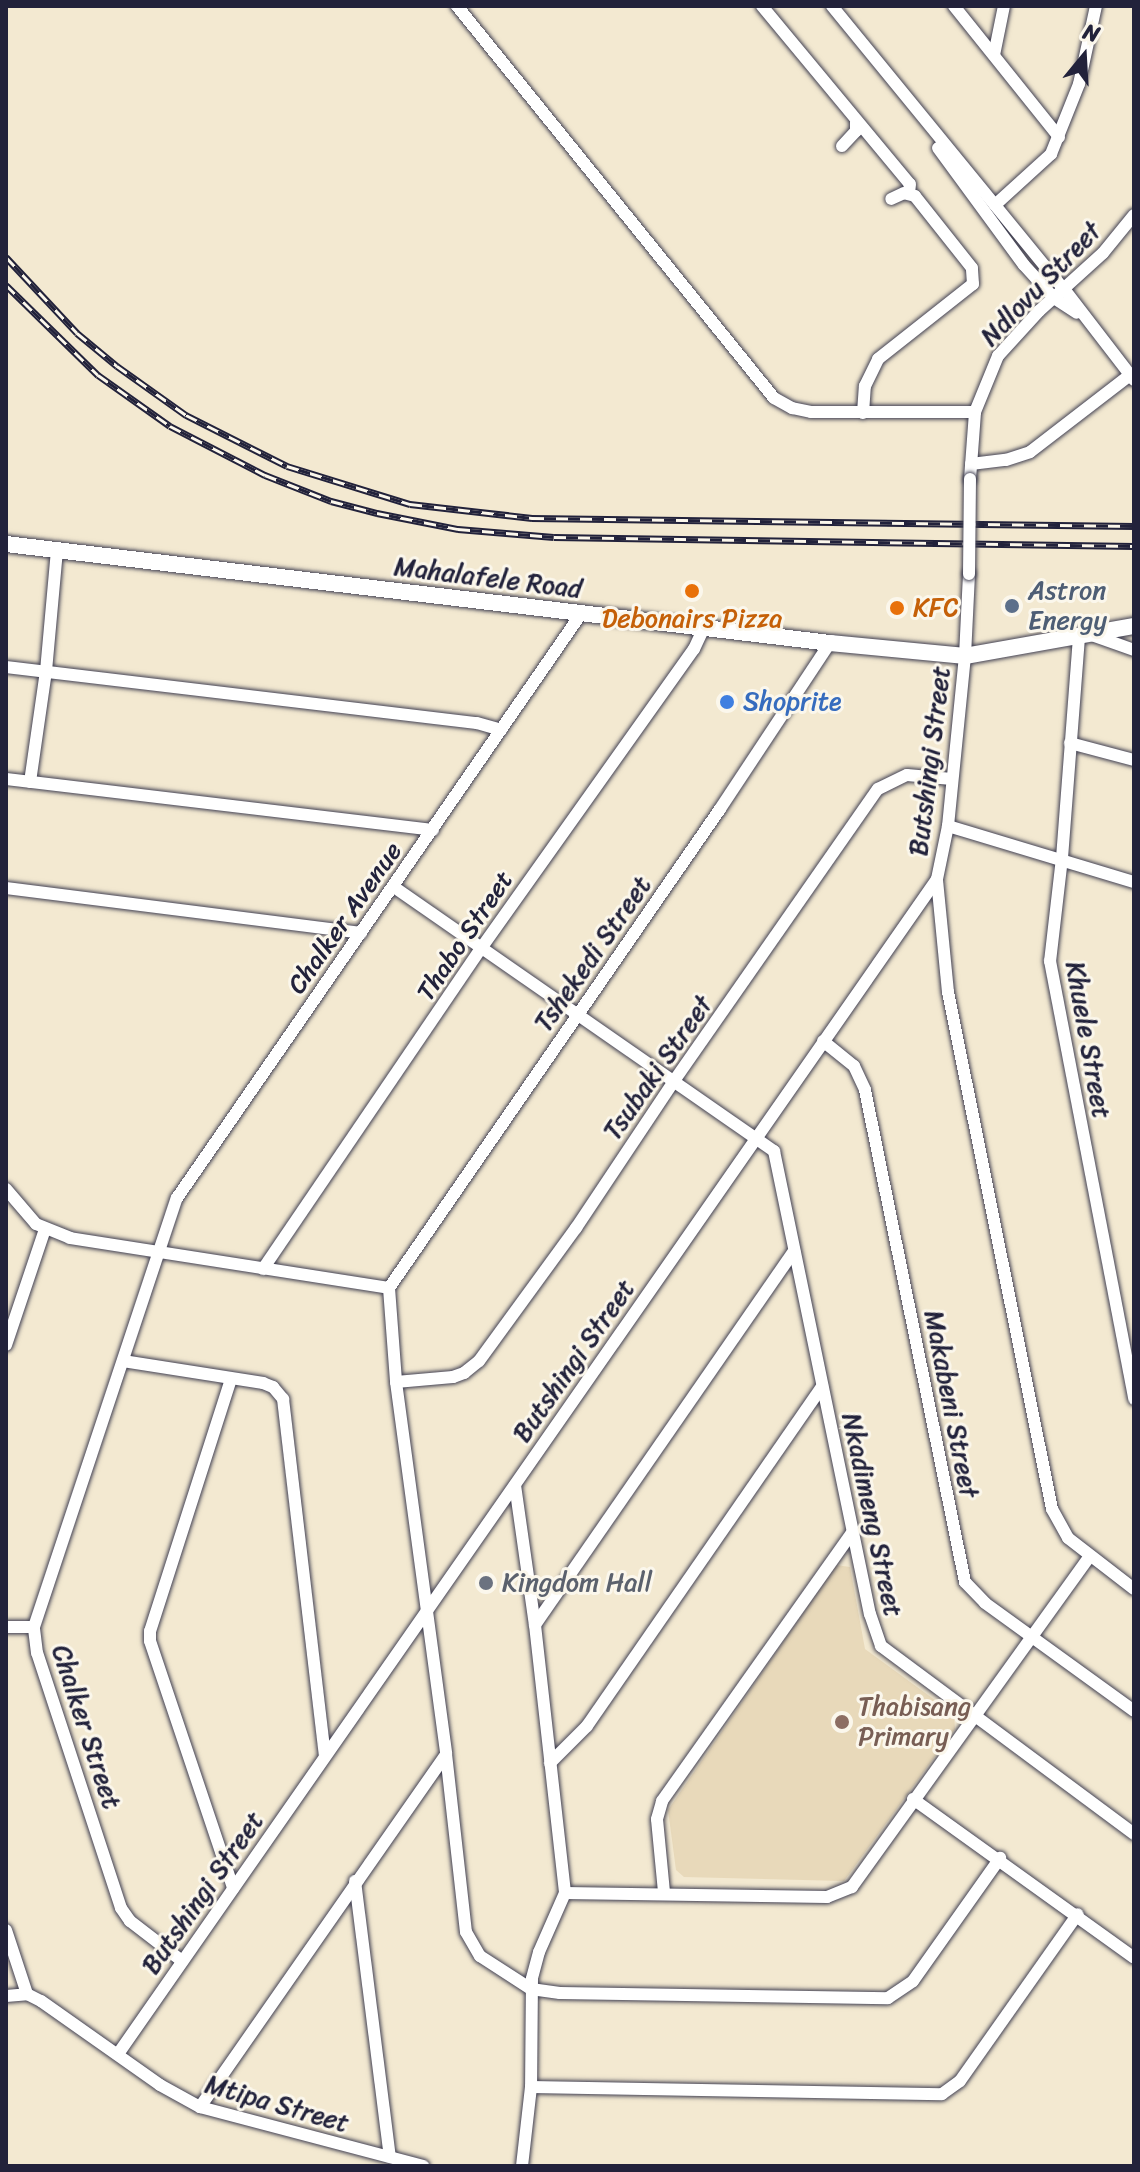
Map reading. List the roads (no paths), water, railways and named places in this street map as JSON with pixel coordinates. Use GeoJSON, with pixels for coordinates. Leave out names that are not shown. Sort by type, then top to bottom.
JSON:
{"type":"FeatureCollection","features":[{"type":"Feature","properties":{"kind":"main road","name":"Mahalafele Road"},"geometry":{"type":"LineString","coordinates":[[6,544],[581,614],[965,656],[1134,626]]}},
{"type":"Feature","properties":{"kind":"street"},"geometry":{"type":"LineString","coordinates":[[457,6],[774,398],[792,408],[811,412],[975,412]]}},
{"type":"Feature","properties":{"kind":"street"},"geometry":{"type":"LineString","coordinates":[[762,6],[856,122],[865,127],[910,184],[909,194],[972,268],[973,284],[878,359],[865,386],[863,413]]}},
{"type":"Feature","properties":{"kind":"street"},"geometry":{"type":"LineString","coordinates":[[832,6],[995,205],[1059,293]]}},
{"type":"Feature","properties":{"kind":"street"},"geometry":{"type":"LineString","coordinates":[[954,6],[1059,137]]}},
{"type":"Feature","properties":{"kind":"street"},"geometry":{"type":"LineString","coordinates":[[994,55],[1004,6]]}},
{"type":"Feature","properties":{"kind":"street"},"geometry":{"type":"LineString","coordinates":[[995,205],[1051,154],[1079,84],[1096,6]]}},
{"type":"Feature","properties":{"kind":"street"},"geometry":{"type":"LineString","coordinates":[[910,104],[994,227],[1082,316],[1132,378],[1030,452],[1006,460],[971,464]]}},
{"type":"Feature","properties":{"kind":"street"},"geometry":{"type":"LineString","coordinates":[[842,146],[856,131],[856,122]]}},
{"type":"Feature","properties":{"kind":"street"},"geometry":{"type":"LineString","coordinates":[[891,199],[909,194]]}},
{"type":"Feature","properties":{"kind":"street","name":"Ndlovu Street"},"geometry":{"type":"LineString","coordinates":[[969,574],[970,479],[975,412],[998,356],[1103,253],[1134,215]]}},
{"type":"Feature","properties":{"kind":"street"},"geometry":{"type":"LineString","coordinates":[[30,782],[46,671],[57,549]]}},
{"type":"Feature","properties":{"kind":"street","name":"Butshingi Street"},"geometry":{"type":"LineString","coordinates":[[118,2054],[937,879],[948,826],[965,656],[969,574]]}},
{"type":"Feature","properties":{"kind":"street","name":"Chalker Avenue"},"geometry":{"type":"LineString","coordinates":[[158,1253],[177,1198],[188,1181],[581,614]]}},
{"type":"Feature","properties":{"kind":"street","name":"Thabo Street"},"geometry":{"type":"LineString","coordinates":[[263,1269],[482,947],[694,649],[704,628]]}},
{"type":"Feature","properties":{"kind":"street"},"geometry":{"type":"LineString","coordinates":[[1085,636],[1134,650]]}},
{"type":"Feature","properties":{"kind":"street","name":"Khuele Street"},"geometry":{"type":"LineString","coordinates":[[1085,636],[1070,743],[1062,858],[1050,961],[1134,1399]]}},
{"type":"Feature","properties":{"kind":"street","name":"Tshekedi Street"},"geometry":{"type":"LineString","coordinates":[[389,1288],[830,643]]}},
{"type":"Feature","properties":{"kind":"street"},"geometry":{"type":"LineString","coordinates":[[6,667],[477,723],[501,730]]}},
{"type":"Feature","properties":{"kind":"street"},"geometry":{"type":"LineString","coordinates":[[1070,743],[1134,760]]}},
{"type":"Feature","properties":{"kind":"street","name":"Tsubaki Street"},"geometry":{"type":"LineString","coordinates":[[396,1382],[453,1377],[479,1361],[576,1228],[674,1081],[878,789],[907,775],[952,779]]}},
{"type":"Feature","properties":{"kind":"street"},"geometry":{"type":"LineString","coordinates":[[6,779],[433,830]]}},
{"type":"Feature","properties":{"kind":"street"},"geometry":{"type":"LineString","coordinates":[[948,826],[1134,882]]}},
{"type":"Feature","properties":{"kind":"street"},"geometry":{"type":"LineString","coordinates":[[937,879],[948,992],[1050,1499],[1057,1523],[1089,1557],[1134,1589]]}},
{"type":"Feature","properties":{"kind":"street","name":"Nkadimeng Street"},"geometry":{"type":"LineString","coordinates":[[394,887],[757,1138],[777,1155],[822,1386],[881,1646],[1134,1834]]}},
{"type":"Feature","properties":{"kind":"street"},"geometry":{"type":"LineString","coordinates":[[6,888],[361,933]]}},
{"type":"Feature","properties":{"kind":"street","name":"Makabeni Street"},"geometry":{"type":"LineString","coordinates":[[823,1041],[854,1066],[865,1090],[960,1569],[973,1592],[1134,1711]]}},
{"type":"Feature","properties":{"kind":"street"},"geometry":{"type":"LineString","coordinates":[[6,1189],[26,1214],[45,1229],[70,1238],[389,1288],[396,1382],[469,1941],[480,1956],[531,1989],[560,1993],[888,1998],[913,1981],[1000,1858]]}},
{"type":"Feature","properties":{"kind":"street"},"geometry":{"type":"LineString","coordinates":[[6,1345],[45,1229]]}},
{"type":"Feature","properties":{"kind":"street"},"geometry":{"type":"LineString","coordinates":[[535,1625],[794,1251]]}},
{"type":"Feature","properties":{"kind":"street","name":"Chalker Street"},"geometry":{"type":"LineString","coordinates":[[158,1253],[34,1627],[37,1653],[121,1908],[130,1921],[182,1961]]}},
{"type":"Feature","properties":{"kind":"street"},"geometry":{"type":"LineString","coordinates":[[123,1361],[273,1387],[286,1408],[325,1754]]}},
{"type":"Feature","properties":{"kind":"street"},"geometry":{"type":"LineString","coordinates":[[231,1379],[152,1621],[150,1641],[233,1888]]}},
{"type":"Feature","properties":{"kind":"street"},"geometry":{"type":"LineString","coordinates":[[550,1763],[587,1726],[822,1386]]}},
{"type":"Feature","properties":{"kind":"street"},"geometry":{"type":"LineString","coordinates":[[515,1485],[535,1625],[565,1893],[535,1965],[531,1989],[531,2087],[522,2166]]}},
{"type":"Feature","properties":{"kind":"street"},"geometry":{"type":"LineString","coordinates":[[664,1892],[657,1819],[662,1801],[853,1531]]}},
{"type":"Feature","properties":{"kind":"street"},"geometry":{"type":"LineString","coordinates":[[565,1893],[664,1892],[827,1897],[843,1893],[858,1880],[1089,1557]]}},
{"type":"Feature","properties":{"kind":"street"},"geometry":{"type":"LineString","coordinates":[[6,1627],[34,1627]]}},
{"type":"Feature","properties":{"kind":"street"},"geometry":{"type":"LineString","coordinates":[[200,2107],[446,1754]]}},
{"type":"Feature","properties":{"kind":"street"},"geometry":{"type":"LineString","coordinates":[[913,1799],[1078,1914],[1134,1958]]}},
{"type":"Feature","properties":{"kind":"street"},"geometry":{"type":"LineString","coordinates":[[355,1881],[390,2157]]}},
{"type":"Feature","properties":{"kind":"street"},"geometry":{"type":"LineString","coordinates":[[531,2087],[942,2094],[960,2081],[1078,1914]]}},
{"type":"Feature","properties":{"kind":"street"},"geometry":{"type":"LineString","coordinates":[[6,1930],[27,1994],[6,1996]]}},
{"type":"Feature","properties":{"kind":"street","name":"Mtipa Street"},"geometry":{"type":"LineString","coordinates":[[27,1994],[160,2085],[200,2107],[423,2166]]}},
{"type":"Feature","properties":{"kind":"railway"},"geometry":{"type":"LineString","coordinates":[[6,257],[77,333],[186,415],[287,466],[410,504],[532,518],[1134,526]]}},
{"type":"Feature","properties":{"kind":"railway"},"geometry":{"type":"LineString","coordinates":[[6,285],[98,375],[170,426],[265,475],[331,501],[377,513],[458,529],[554,537],[1134,546]]}},
{"type":"Feature","properties":{"kind":"place","name":"Debonairs Pizza"},"geometry":{"type":"Point","coordinates":[692,591]}},
{"type":"Feature","properties":{"kind":"place","name":"Astron Energy"},"geometry":{"type":"Point","coordinates":[1012,606]}},
{"type":"Feature","properties":{"kind":"place","name":"KFC"},"geometry":{"type":"Point","coordinates":[897,608]}},
{"type":"Feature","properties":{"kind":"place","name":"Shoprite"},"geometry":{"type":"Point","coordinates":[727,702]}},
{"type":"Feature","properties":{"kind":"place","name":"Kingdom Hall"},"geometry":{"type":"Point","coordinates":[486,1583]}},
{"type":"Feature","properties":{"kind":"place","name":"Thabisang Primary"},"geometry":{"type":"Point","coordinates":[842,1722]}}]}
